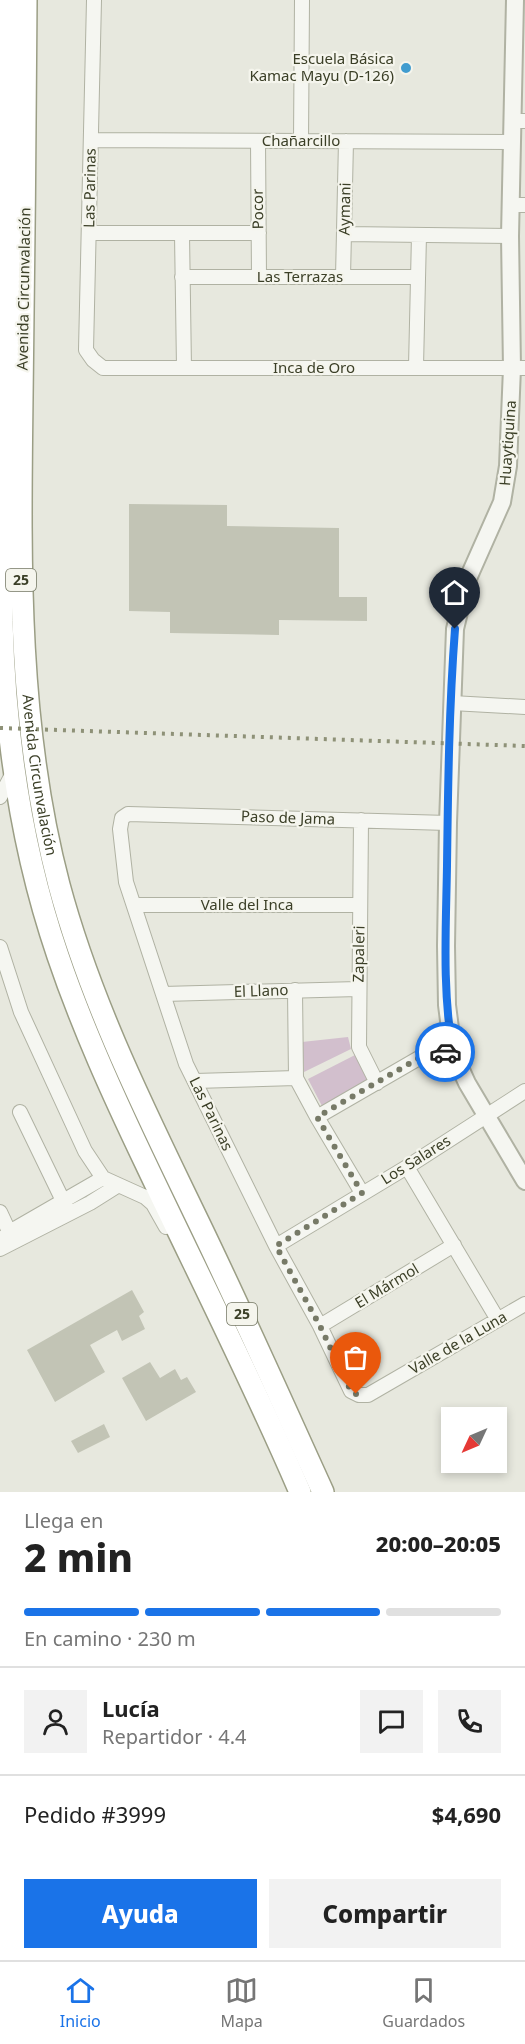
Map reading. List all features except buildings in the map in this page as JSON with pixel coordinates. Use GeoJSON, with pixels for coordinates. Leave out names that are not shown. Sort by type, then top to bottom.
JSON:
{"type":"FeatureCollection","features":[{"type":"Feature","properties":{"kind":"highway","name":"Avenida Circunvalación"},"geometry":{"type":"LineString","coordinates":[[6,0],[2,654],[14,771],[35,878],[70,991],[115,1098],[300,1492]]}},
{"type":"Feature","properties":{"kind":"highway","name":"Avenida Circunvalación"},"geometry":{"type":"LineString","coordinates":[[26,0],[21,467],[22,628],[32,745],[43,815],[67,913],[87,977],[108,1029],[125,1070],[242,1313],[323,1492]]}},
{"type":"Feature","properties":{"kind":"street","name":"Las Parinas"},"geometry":{"type":"LineString","coordinates":[[94,0],[86,350],[103,368]]}},
{"type":"Feature","properties":{"kind":"street"},"geometry":{"type":"LineString","coordinates":[[301,141],[302,0]]}},
{"type":"Feature","properties":{"kind":"street","name":"Huaytiquina"},"geometry":{"type":"LineString","coordinates":[[515,0],[519,121],[512,142],[518,205],[510,236],[518,368],[505,490],[497,514],[466,583],[458,613],[454,646],[448,823],[447,993],[448,1026],[453,1052],[467,1083],[525,1181]]}},
{"type":"Feature","properties":{"kind":"street","name":"Chañarcillo"},"geometry":{"type":"LineString","coordinates":[[91,140],[512,142]]}},
{"type":"Feature","properties":{"kind":"street","name":"Pocor"},"geometry":{"type":"LineString","coordinates":[[258,141],[259,277]]}},
{"type":"Feature","properties":{"kind":"street","name":"Aymani"},"geometry":{"type":"LineString","coordinates":[[344,277],[346,141]]}},
{"type":"Feature","properties":{"kind":"street"},"geometry":{"type":"LineString","coordinates":[[88,233],[259,233]]}},
{"type":"Feature","properties":{"kind":"street"},"geometry":{"type":"LineString","coordinates":[[182,234],[184,368]]}},
{"type":"Feature","properties":{"kind":"street"},"geometry":{"type":"LineString","coordinates":[[344,234],[510,236]]}},
{"type":"Feature","properties":{"kind":"street"},"geometry":{"type":"LineString","coordinates":[[416,367],[419,235]]}},
{"type":"Feature","properties":{"kind":"street","name":"Las Terrazas"},"geometry":{"type":"LineString","coordinates":[[182,277],[418,277]]}},
{"type":"Feature","properties":{"kind":"street","name":"Inca de Oro"},"geometry":{"type":"LineString","coordinates":[[103,368],[518,368]]}},
{"type":"Feature","properties":{"kind":"street"},"geometry":{"type":"LineString","coordinates":[[452,703],[525,707]]}},
{"type":"Feature","properties":{"kind":"street","name":"Avenida Circunvalación"},"geometry":{"type":"LineString","coordinates":[[0,797],[14,771]]}},
{"type":"Feature","properties":{"kind":"street","name":"Las Parinas"},"geometry":{"type":"LineString","coordinates":[[128,813],[122,818],[120,829],[126,882],[186,1064],[351,1391],[359,1395]]}},
{"type":"Feature","properties":{"kind":"street","name":"Paso de Jama"},"geometry":{"type":"LineString","coordinates":[[128,813],[448,823]]}},
{"type":"Feature","properties":{"kind":"street","name":"Zapaleri"},"geometry":{"type":"LineString","coordinates":[[361,820],[359,1047],[377,1083]]}},
{"type":"Feature","properties":{"kind":"street","name":"Valle del Inca"},"geometry":{"type":"LineString","coordinates":[[134,905],[360,905]]}},
{"type":"Feature","properties":{"kind":"street"},"geometry":{"type":"LineString","coordinates":[[0,947],[21,1012],[86,1151],[110,1185],[8,1238],[0,1249]]}},
{"type":"Feature","properties":{"kind":"street","name":"El Llano"},"geometry":{"type":"LineString","coordinates":[[163,994],[358,989]]}},
{"type":"Feature","properties":{"kind":"street"},"geometry":{"type":"LineString","coordinates":[[295,990],[296,1078],[362,1193]]}},
{"type":"Feature","properties":{"kind":"street"},"geometry":{"type":"LineString","coordinates":[[317,1117],[426,1054],[453,1052]]}},
{"type":"Feature","properties":{"kind":"street"},"geometry":{"type":"LineString","coordinates":[[195,1081],[296,1078]]}},
{"type":"Feature","properties":{"kind":"street","name":"Los Salares"},"geometry":{"type":"LineString","coordinates":[[276,1246],[407,1167],[525,1091]]}},
{"type":"Feature","properties":{"kind":"street"},"geometry":{"type":"LineString","coordinates":[[20,1112],[66,1207]]}},
{"type":"Feature","properties":{"kind":"street"},"geometry":{"type":"LineString","coordinates":[[407,1167],[498,1320]]}},
{"type":"Feature","properties":{"kind":"street","name":"Avenida Circunvalación"},"geometry":{"type":"LineString","coordinates":[[110,1185],[132,1190],[153,1204],[191,1276],[211,1301]]}},
{"type":"Feature","properties":{"kind":"street"},"geometry":{"type":"LineString","coordinates":[[0,1212],[8,1238]]}},
{"type":"Feature","properties":{"kind":"street","name":"El Mármol"},"geometry":{"type":"LineString","coordinates":[[320,1326],[454,1245]]}},
{"type":"Feature","properties":{"kind":"street","name":"Valle de la Luna"},"geometry":{"type":"LineString","coordinates":[[359,1395],[368,1395],[525,1304]]}},
{"type":"Feature","properties":{"kind":"shaded area"},"geometry":{"type":"Polygon","coordinates":[[[348,1037],[351,1049],[304,1072],[302,1042],[348,1037]]]}},
{"type":"Feature","properties":{"kind":"shaded area"},"geometry":{"type":"Polygon","coordinates":[[[355,1055],[369,1081],[322,1106],[308,1079],[355,1055]]]}},
{"type":"Feature","properties":{"kind":"railway"},"geometry":{"type":"LineString","coordinates":[[0,728],[525,746]]}},
{"type":"Feature","properties":{"kind":"way so far"},"geometry":{"type":"LineString","coordinates":[[356,1394],[351,1391],[320,1326],[276,1246],[362,1193],[317,1117],[426,1054],[445,1052]]}},
{"type":"Feature","properties":{"kind":"place","name":"Escuela Básica Kamac Mayu (D-126)"},"geometry":{"type":"Point","coordinates":[406,68]}},
{"type":"Feature","properties":{"kind":"route"},"geometry":{"type":"LineString","coordinates":[[445,1052],[453,1052],[448,1026],[446,946],[455,629]]}}]}
